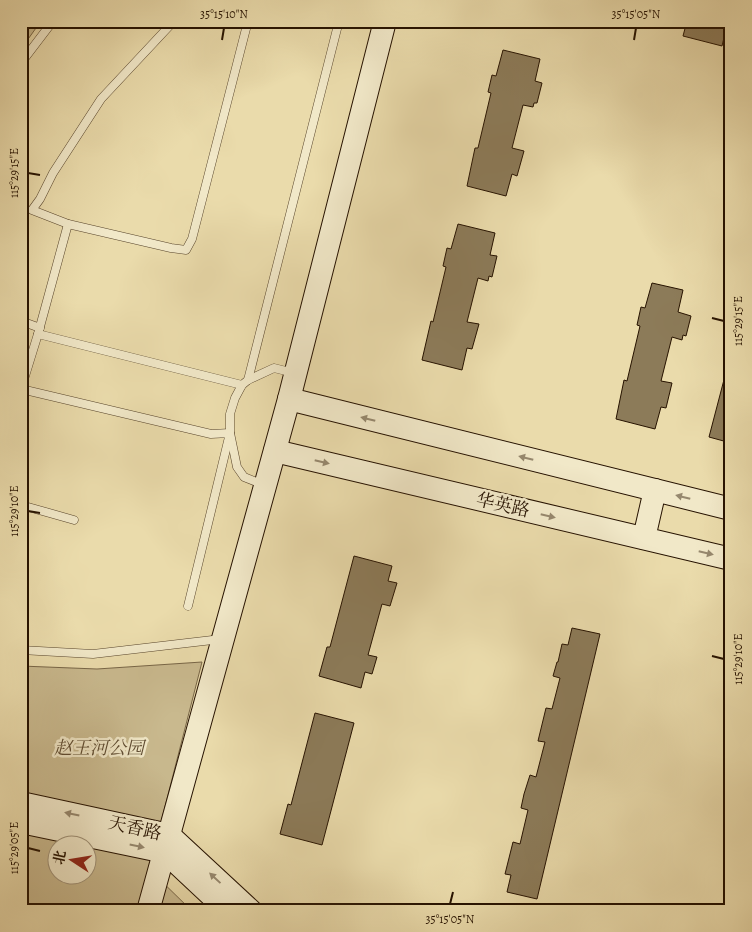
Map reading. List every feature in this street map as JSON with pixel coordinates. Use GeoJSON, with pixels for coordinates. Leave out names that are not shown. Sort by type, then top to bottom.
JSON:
{"type":"FeatureCollection","features":[{"type":"Feature","properties":{"kind":"main road"},"geometry":{"type":"LineString","coordinates":[[148,911],[296,373],[385,21]]}},
{"type":"Feature","properties":{"kind":"main road"},"geometry":{"type":"LineString","coordinates":[[289,399],[731,509]]}},
{"type":"Feature","properties":{"kind":"main road","name":"华英路"},"geometry":{"type":"LineString","coordinates":[[275,451],[731,559]]}},
{"type":"Feature","properties":{"kind":"main road"},"geometry":{"type":"LineString","coordinates":[[644,538],[655,490]]}},
{"type":"Feature","properties":{"kind":"main road","name":"天香路"},"geometry":{"type":"LineString","coordinates":[[21,803],[167,844],[251,911]]}},
{"type":"Feature","properties":{"kind":"main road","name":"天香路"},"geometry":{"type":"LineString","coordinates":[[21,822],[167,844],[228,911]]}},
{"type":"Feature","properties":{"kind":"lane"},"geometry":{"type":"LineString","coordinates":[[21,63],[53,21]]}},
{"type":"Feature","properties":{"kind":"lane"},"geometry":{"type":"LineString","coordinates":[[174,21],[100,99],[32,210],[68,224],[186,250],[192,239],[248,21]]}},
{"type":"Feature","properties":{"kind":"lane"},"geometry":{"type":"LineString","coordinates":[[265,486],[244,477],[237,467],[230,433],[230,414],[245,383],[339,21]]}},
{"type":"Feature","properties":{"kind":"lane"},"geometry":{"type":"LineString","coordinates":[[68,224],[21,389],[212,434],[230,433]]}},
{"type":"Feature","properties":{"kind":"lane"},"geometry":{"type":"LineString","coordinates":[[21,320],[39,331],[245,383],[274,368],[296,373]]}},
{"type":"Feature","properties":{"kind":"lane"},"geometry":{"type":"LineString","coordinates":[[21,357],[30,360]]}},
{"type":"Feature","properties":{"kind":"lane"},"geometry":{"type":"LineString","coordinates":[[188,606],[230,433]]}},
{"type":"Feature","properties":{"kind":"lane"},"geometry":{"type":"LineString","coordinates":[[21,505],[74,520]]}},
{"type":"Feature","properties":{"kind":"lane"},"geometry":{"type":"LineString","coordinates":[[21,650],[93,654],[223,639]]}},
{"type":"Feature","properties":{"kind":"green space"},"geometry":{"type":"Polygon","coordinates":[[[21,21],[41,21],[21,49],[21,21]]]}},
{"type":"Feature","properties":{"kind":"green space","name":"赵王河公园"},"geometry":{"type":"Polygon","coordinates":[[[202,662],[149,869],[192,911],[21,911],[21,666],[97,669],[202,662]]]}},
{"type":"Feature","properties":{"kind":"building"},"geometry":{"type":"Polygon","coordinates":[[[687,21],[728,21],[722,46],[683,36],[687,21]]]}},
{"type":"Feature","properties":{"kind":"building"},"geometry":{"type":"Polygon","coordinates":[[[503,50],[540,59],[535,81],[542,83],[537,103],[534,103],[533,107],[523,105],[512,148],[524,151],[517,176],[512,174],[506,196],[467,186],[475,148],[478,148],[491,93],[488,92],[492,75],[496,76],[503,50]]]}},
{"type":"Feature","properties":{"kind":"building"},"geometry":{"type":"Polygon","coordinates":[[[458,224],[495,233],[490,255],[497,256],[492,277],[489,276],[488,281],[478,278],[467,322],[479,324],[472,349],[467,348],[462,370],[422,360],[446,267],[443,266],[447,248],[451,249],[458,224]]]}},
{"type":"Feature","properties":{"kind":"building"},"geometry":{"type":"Polygon","coordinates":[[[652,283],[683,290],[678,312],[691,316],[686,336],[683,335],[682,340],[672,337],[661,381],[672,383],[666,408],[661,407],[655,429],[616,419],[624,380],[627,381],[640,326],[637,325],[641,307],[645,308],[652,283]]]}},
{"type":"Feature","properties":{"kind":"building"},"geometry":{"type":"Polygon","coordinates":[[[726,372],[731,373],[731,443],[709,437],[726,372]]]}},
{"type":"Feature","properties":{"kind":"building"},"geometry":{"type":"Polygon","coordinates":[[[354,556],[392,566],[388,581],[397,583],[390,606],[382,604],[368,655],[377,657],[372,674],[365,672],[361,688],[319,676],[327,647],[330,647],[354,556]]]}},
{"type":"Feature","properties":{"kind":"building"},"geometry":{"type":"Polygon","coordinates":[[[572,628],[600,634],[537,899],[507,892],[511,875],[505,874],[513,842],[520,844],[528,810],[521,808],[524,794],[530,775],[536,777],[545,742],[538,741],[546,708],[552,709],[560,678],[553,676],[562,644],[568,645],[572,628]]]}},
{"type":"Feature","properties":{"kind":"building"},"geometry":{"type":"Polygon","coordinates":[[[315,713],[354,723],[322,845],[280,834],[288,804],[291,805],[315,713]]]}}]}
